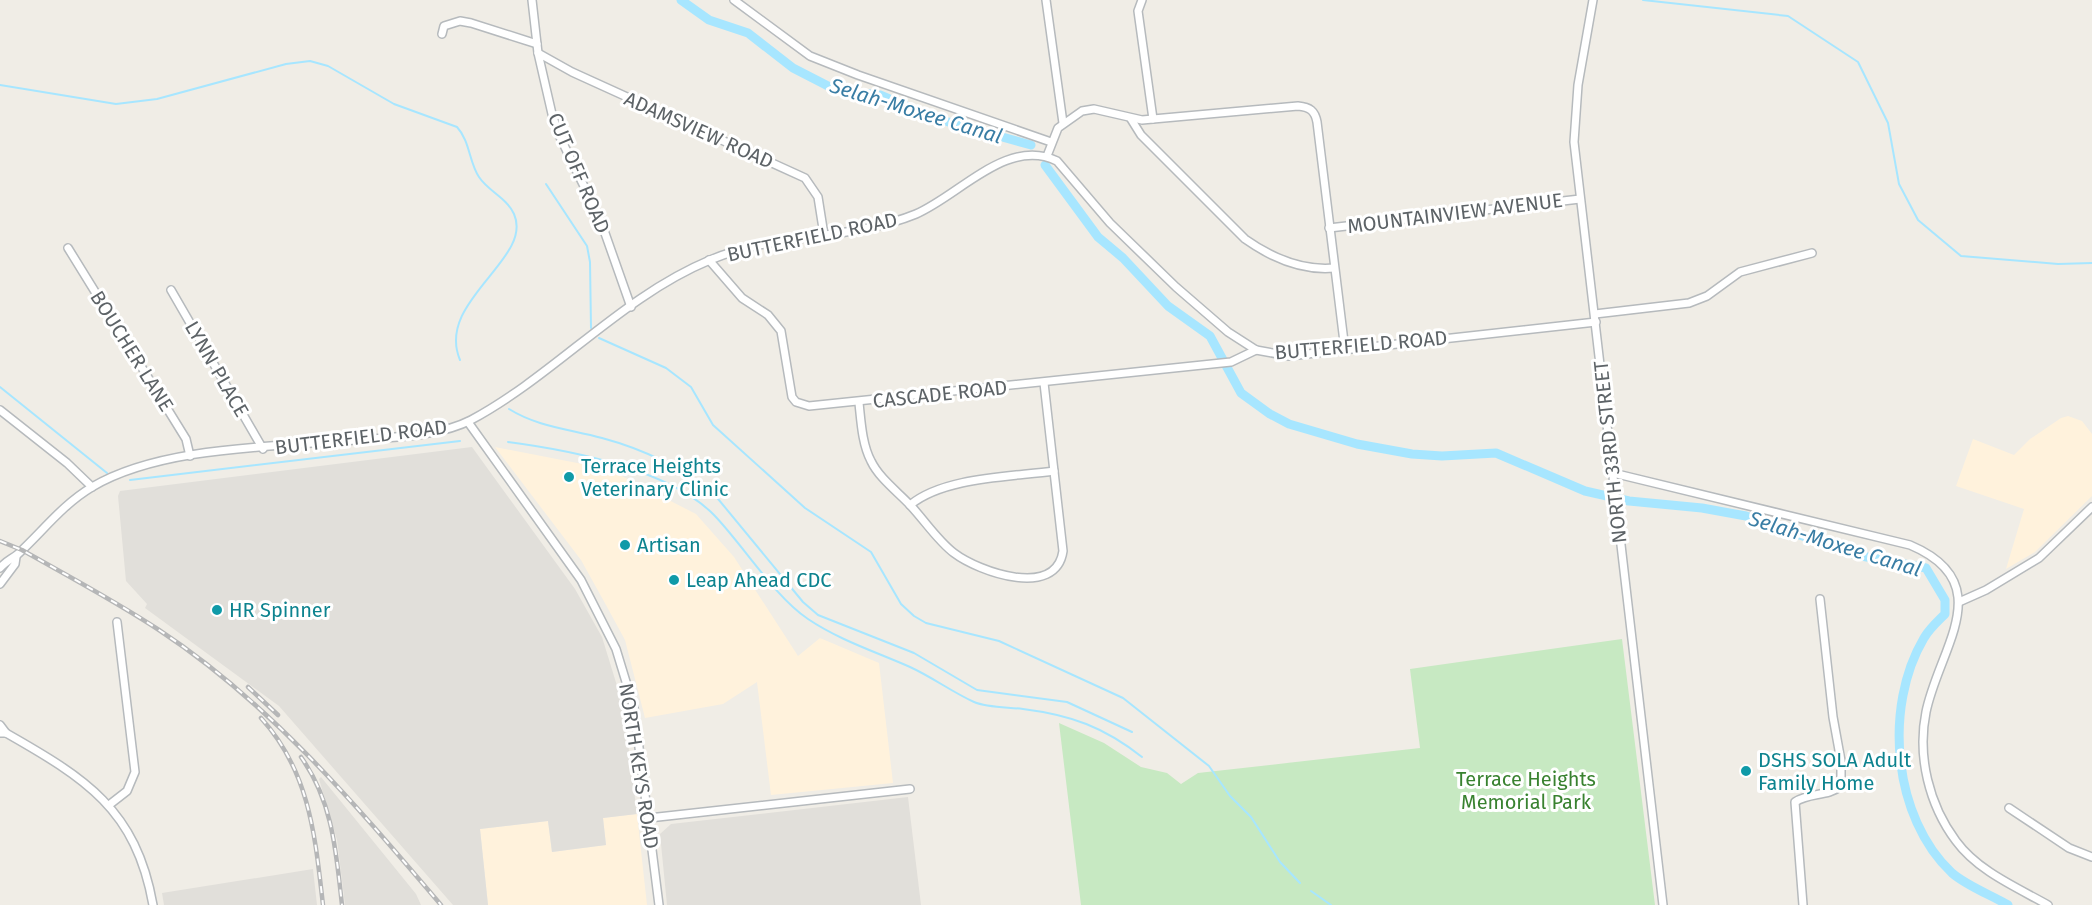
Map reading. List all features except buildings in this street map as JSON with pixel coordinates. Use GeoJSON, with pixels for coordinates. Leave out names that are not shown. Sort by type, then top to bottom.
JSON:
{"type":"FeatureCollection","features":[{"type":"Feature","properties":{"kind":"street","name":"CUT OFF ROAD"},"geometry":{"type":"LineString","coordinates":[[532,0],[538,53],[559,135],[600,219],[631,307]]}},
{"type":"Feature","properties":{"kind":"street"},"geometry":{"type":"LineString","coordinates":[[734,0],[810,56],[1051,142]]}},
{"type":"Feature","properties":{"kind":"street"},"geometry":{"type":"LineString","coordinates":[[1046,0],[1063,123]]}},
{"type":"Feature","properties":{"kind":"street"},"geometry":{"type":"LineString","coordinates":[[1142,0],[1138,11],[1153,119]]}},
{"type":"Feature","properties":{"kind":"street","name":"NORTH 33RD STREET"},"geometry":{"type":"LineString","coordinates":[[1593,0],[1574,129],[1580,199],[1663,905]]}},
{"type":"Feature","properties":{"kind":"street"},"geometry":{"type":"LineString","coordinates":[[442,34],[444,26],[460,21],[537,44]]}},
{"type":"Feature","properties":{"kind":"street","name":"ADAMSVIEW ROAD"},"geometry":{"type":"LineString","coordinates":[[538,53],[572,72],[805,178],[818,197],[824,235]]}},
{"type":"Feature","properties":{"kind":"street"},"geometry":{"type":"LineString","coordinates":[[1047,156],[1051,142],[1063,123],[1082,111],[1094,109],[1131,119],[1153,119],[1298,106],[1312,110],[1317,122],[1345,350]]}},
{"type":"Feature","properties":{"kind":"street"},"geometry":{"type":"LineString","coordinates":[[1131,119],[1141,135],[1245,239],[1262,252],[1296,265],[1334,268]]}},
{"type":"Feature","properties":{"kind":"street","name":"BUTTERFIELD ROAD"},"geometry":{"type":"LineString","coordinates":[[0,568],[8,559],[16,556],[51,518],[92,487],[152,462],[263,448],[410,435],[468,422],[631,307],[676,277],[709,260],[750,247],[897,221],[950,196],[1005,161],[1026,154],[1047,156],[1066,168],[1110,223],[1176,287],[1228,332],[1256,350],[1289,356],[1595,318],[1689,303],[1707,296],[1740,272],[1812,253]]}},
{"type":"Feature","properties":{"kind":"street","name":"MOUNTAINVIEW AVENUE"},"geometry":{"type":"LineString","coordinates":[[1329,228],[1580,199]]}},
{"type":"Feature","properties":{"kind":"street","name":"BOUCHER LANE"},"geometry":{"type":"LineString","coordinates":[[68,248],[186,439],[190,456]]}},
{"type":"Feature","properties":{"kind":"street","name":"CASCADE ROAD"},"geometry":{"type":"LineString","coordinates":[[709,260],[742,297],[768,315],[780,331],[790,389],[796,402],[814,407],[1231,362],[1256,350]]}},
{"type":"Feature","properties":{"kind":"street","name":"LYNN PLACE"},"geometry":{"type":"LineString","coordinates":[[171,290],[263,448]]}},
{"type":"Feature","properties":{"kind":"street"},"geometry":{"type":"LineString","coordinates":[[859,403],[871,462],[952,552],[983,569],[1004,575],[1040,578],[1050,574],[1058,567],[1063,551],[1044,383]]}},
{"type":"Feature","properties":{"kind":"street"},"geometry":{"type":"LineString","coordinates":[[0,410],[67,463],[92,487]]}},
{"type":"Feature","properties":{"kind":"street","name":"NORTH KEYS ROAD"},"geometry":{"type":"LineString","coordinates":[[468,422],[581,580],[602,617],[616,649],[634,708],[658,905]]}},
{"type":"Feature","properties":{"kind":"street"},"geometry":{"type":"LineString","coordinates":[[910,505],[923,495],[945,486],[1054,471]]}},
{"type":"Feature","properties":{"kind":"street"},"geometry":{"type":"LineString","coordinates":[[1613,473],[1910,545],[1937,559],[1948,571],[1959,602],[1958,621],[1931,690],[1925,714],[1924,762],[1935,808],[1945,825],[1972,858],[1988,871],[2048,905]]}},
{"type":"Feature","properties":{"kind":"street"},"geometry":{"type":"LineString","coordinates":[[1959,602],[1986,590],[2039,558],[2092,507]]}},
{"type":"Feature","properties":{"kind":"street","name":"BUTTERFIELD ROAD"},"geometry":{"type":"LineString","coordinates":[[0,584],[15,564],[16,556]]}},
{"type":"Feature","properties":{"kind":"street"},"geometry":{"type":"LineString","coordinates":[[1803,905],[1795,802],[1804,796],[1832,793],[1841,786],[1841,761],[1833,717],[1820,599]]}},
{"type":"Feature","properties":{"kind":"street"},"geometry":{"type":"LineString","coordinates":[[109,805],[127,791],[135,772],[117,622]]}},
{"type":"Feature","properties":{"kind":"street"},"geometry":{"type":"LineString","coordinates":[[0,725],[3,733],[66,767],[109,805],[134,846],[144,868],[153,905]]}},
{"type":"Feature","properties":{"kind":"street"},"geometry":{"type":"LineString","coordinates":[[649,818],[910,789]]}},
{"type":"Feature","properties":{"kind":"street"},"geometry":{"type":"LineString","coordinates":[[2008,808],[2068,848],[2092,857]]}},
{"type":"Feature","properties":{"kind":"shaded area"},"geometry":{"type":"Polygon","coordinates":[[[2068,416],[2082,421],[2092,434],[2092,496],[2035,552],[2006,569],[2024,509],[1956,486],[1973,439],[2014,455],[2030,439],[2061,418],[2068,416]]]}},
{"type":"Feature","properties":{"kind":"shaded area"},"geometry":{"type":"Polygon","coordinates":[[[472,447],[575,589],[602,637],[625,719],[637,814],[603,818],[606,845],[552,852],[548,821],[480,829],[488,905],[453,905],[279,706],[145,608],[147,604],[126,581],[118,496],[120,491],[472,447]]]}},
{"type":"Feature","properties":{"kind":"shaded area"},"geometry":{"type":"Polygon","coordinates":[[[495,447],[608,469],[696,514],[734,557],[798,656],[820,638],[879,663],[893,783],[771,795],[757,682],[723,704],[645,718],[625,640],[606,605],[581,560],[495,447]]]}},
{"type":"Feature","properties":{"kind":"shaded area"},"geometry":{"type":"Polygon","coordinates":[[[321,777],[416,894],[421,905],[345,905],[337,840],[319,779],[321,777]]]}},
{"type":"Feature","properties":{"kind":"shaded area"},"geometry":{"type":"Polygon","coordinates":[[[908,797],[921,905],[667,905],[660,834],[671,824],[908,797]]]}},
{"type":"Feature","properties":{"kind":"shaded area"},"geometry":{"type":"Polygon","coordinates":[[[637,814],[647,905],[488,905],[480,829],[548,821],[552,852],[606,845],[603,818],[637,814]]]}},
{"type":"Feature","properties":{"kind":"shaded area"},"geometry":{"type":"Polygon","coordinates":[[[313,869],[317,905],[164,905],[162,893],[313,869]]]}},
{"type":"Feature","properties":{"kind":"green space","name":"Terrace Heights Memorial Park"},"geometry":{"type":"Polygon","coordinates":[[[1622,639],[1655,905],[1081,905],[1059,723],[1104,743],[1141,767],[1167,773],[1181,784],[1198,773],[1420,748],[1410,669],[1622,639]]]}},
{"type":"Feature","properties":{"kind":"waterway","name":"Selah-Moxee Canal"},"geometry":{"type":"LineString","coordinates":[[681,0],[709,20],[748,33],[793,68],[828,86],[842,91],[880,95],[934,118],[1031,145]]}},
{"type":"Feature","properties":{"kind":"waterway"},"geometry":{"type":"LineString","coordinates":[[1643,0],[1788,16],[1858,62],[1888,123],[1899,184],[1918,220],[1961,256],[2058,264],[2092,263]]}},
{"type":"Feature","properties":{"kind":"waterway"},"geometry":{"type":"LineString","coordinates":[[0,85],[116,104],[157,99],[286,64],[310,61],[328,66],[394,104],[457,127],[465,139],[479,177],[511,208],[516,231],[510,248],[471,300],[461,319],[456,339],[460,360]]}},
{"type":"Feature","properties":{"kind":"waterway","name":"Selah-Moxee Canal"},"geometry":{"type":"LineString","coordinates":[[1045,165],[1098,237],[1123,258],[1168,306],[1210,336],[1241,393],[1270,414],[1289,424],[1357,444],[1412,454],[1442,456],[1496,453],[1585,491],[1629,501],[1702,508],[1746,516],[1856,555],[1926,568],[1945,600],[1945,614],[1924,638],[1911,666],[1903,696],[1899,728],[1906,793],[1917,823],[1932,850],[1952,873],[2008,905]]}},
{"type":"Feature","properties":{"kind":"waterway"},"geometry":{"type":"LineString","coordinates":[[546,184],[587,246],[590,262],[591,328]]}},
{"type":"Feature","properties":{"kind":"waterway"},"geometry":{"type":"LineString","coordinates":[[599,338],[666,368],[691,387],[713,425],[805,508],[871,552],[901,604],[914,616],[926,623],[999,641],[1123,698],[1209,766],[1230,796],[1251,817],[1280,862],[1300,883]]}},
{"type":"Feature","properties":{"kind":"waterway"},"geometry":{"type":"LineString","coordinates":[[0,387],[107,473]]}},
{"type":"Feature","properties":{"kind":"waterway"},"geometry":{"type":"LineString","coordinates":[[509,409],[542,424],[602,438],[632,448],[688,475],[714,494],[803,602],[818,615],[914,653],[977,690],[1067,702],[1132,732]]}},
{"type":"Feature","properties":{"kind":"waterway"},"geometry":{"type":"LineString","coordinates":[[130,480],[460,441]]}},
{"type":"Feature","properties":{"kind":"waterway"},"geometry":{"type":"LineString","coordinates":[[508,442],[588,456],[617,464],[671,485],[695,499],[714,515],[783,597],[795,609],[820,626],[918,671],[974,702],[1072,719],[1100,730],[1142,757]]}},
{"type":"Feature","properties":{"kind":"waterway"},"geometry":{"type":"LineString","coordinates":[[1311,891],[1331,905]]}},
{"type":"Feature","properties":{"kind":"railway"},"geometry":{"type":"LineString","coordinates":[[0,541],[22,550],[142,619],[200,659],[238,690],[310,757],[344,793],[441,905]]}},
{"type":"Feature","properties":{"kind":"railway"},"geometry":{"type":"LineString","coordinates":[[248,687],[278,715]]}},
{"type":"Feature","properties":{"kind":"railway"},"geometry":{"type":"LineString","coordinates":[[261,718],[290,760],[300,783],[313,830],[323,905]]}},
{"type":"Feature","properties":{"kind":"railway"},"geometry":{"type":"LineString","coordinates":[[301,757],[320,792],[331,828],[342,905]]}},
{"type":"Feature","properties":{"kind":"place","name":"Terrace Heights Veterinary Clinic"},"geometry":{"type":"Point","coordinates":[569,477]}},
{"type":"Feature","properties":{"kind":"place","name":"Artisan"},"geometry":{"type":"Point","coordinates":[625,545]}},
{"type":"Feature","properties":{"kind":"place","name":"Leap Ahead CDC"},"geometry":{"type":"Point","coordinates":[674,580]}},
{"type":"Feature","properties":{"kind":"place","name":"HR Spinner"},"geometry":{"type":"Point","coordinates":[217,610]}},
{"type":"Feature","properties":{"kind":"place","name":"DSHS SOLA Adult Family Home"},"geometry":{"type":"Point","coordinates":[1746,771]}}]}
